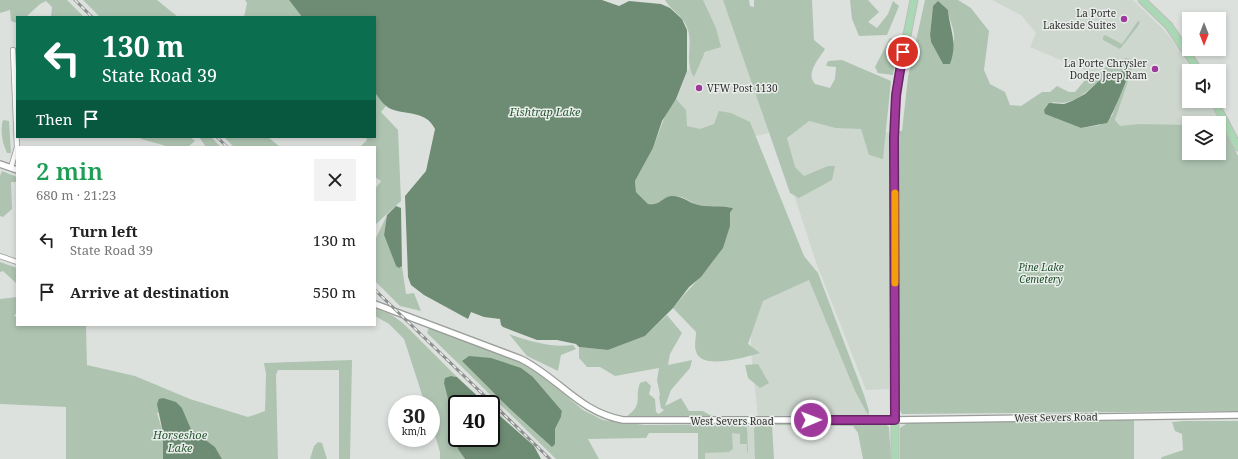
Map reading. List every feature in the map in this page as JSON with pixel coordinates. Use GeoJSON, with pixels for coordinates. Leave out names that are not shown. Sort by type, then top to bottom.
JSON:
{"type":"FeatureCollection","features":[{"type":"Feature","properties":{"kind":"main road"},"geometry":{"type":"LineString","coordinates":[[895,459],[895,112],[901,65],[914,0]]}},
{"type":"Feature","properties":{"kind":"main road"},"geometry":{"type":"LineString","coordinates":[[1143,0],[1169,26],[1194,64]]}},
{"type":"Feature","properties":{"kind":"main road"},"geometry":{"type":"LineString","coordinates":[[1218,108],[1238,147]]}},
{"type":"Feature","properties":{"kind":"street"},"geometry":{"type":"LineString","coordinates":[[11,168],[16,147],[13,50]]}},
{"type":"Feature","properties":{"kind":"street"},"geometry":{"type":"LineString","coordinates":[[0,164],[16,170]]}},
{"type":"Feature","properties":{"kind":"street"},"geometry":{"type":"LineString","coordinates":[[0,256],[16,262]]}},
{"type":"Feature","properties":{"kind":"street","name":"West Severs Road"},"geometry":{"type":"LineString","coordinates":[[376,304],[521,359],[537,367],[584,405],[614,419],[644,421],[895,420],[1238,415]]}},
{"type":"Feature","properties":{"kind":"shaded area"},"geometry":{"type":"Polygon","coordinates":[[[702,0],[723,0],[773,132],[707,147],[666,113],[676,99],[687,71],[717,42],[702,0]]]}},
{"type":"Feature","properties":{"kind":"shaded area","name":"La Porte Chrysler Dodge Jeep Ram"},"geometry":{"type":"Polygon","coordinates":[[[992,0],[1133,0],[1164,30],[1179,49],[1187,64],[1182,64],[1182,108],[1212,108],[1216,116],[1182,116],[1182,131],[1116,131],[1117,66],[1091,73],[1030,47],[1036,33],[1021,15],[992,0]]]}},
{"type":"Feature","properties":{"kind":"shaded area"},"geometry":{"type":"Polygon","coordinates":[[[803,120],[891,133],[889,389],[866,390],[817,265],[779,149],[803,120]]]}},
{"type":"Feature","properties":{"kind":"shaded area"},"geometry":{"type":"Polygon","coordinates":[[[813,278],[870,416],[758,417],[751,351],[751,307],[813,278]]]}},
{"type":"Feature","properties":{"kind":"shaded area"},"geometry":{"type":"Polygon","coordinates":[[[771,423],[774,459],[698,459],[699,424],[771,423]]]}},
{"type":"Feature","properties":{"kind":"green space"},"geometry":{"type":"Polygon","coordinates":[[[0,0],[67,0],[83,16],[51,16],[52,7],[46,1],[40,4],[27,16],[16,16],[16,23],[11,21],[10,10],[0,13],[0,0]]]}},
{"type":"Feature","properties":{"kind":"green space"},"geometry":{"type":"Polygon","coordinates":[[[83,0],[157,0],[177,16],[99,16],[83,0]]]}},
{"type":"Feature","properties":{"kind":"green space"},"geometry":{"type":"Polygon","coordinates":[[[245,0],[289,0],[301,16],[244,16],[247,3],[245,0]]]}},
{"type":"Feature","properties":{"kind":"green space"},"geometry":{"type":"Polygon","coordinates":[[[665,0],[703,0],[716,28],[721,47],[705,52],[694,77],[689,60],[690,42],[688,30],[681,17],[665,0]]]}},
{"type":"Feature","properties":{"kind":"green space"},"geometry":{"type":"Polygon","coordinates":[[[723,0],[749,0],[750,6],[754,7],[754,0],[812,0],[814,40],[825,49],[812,71],[812,80],[815,84],[830,88],[835,79],[836,67],[826,66],[828,61],[842,60],[891,81],[883,159],[869,155],[861,129],[836,128],[809,121],[787,138],[795,167],[804,176],[828,166],[835,166],[832,180],[799,198],[790,193],[723,0]]]}},
{"type":"Feature","properties":{"kind":"green space"},"geometry":{"type":"Polygon","coordinates":[[[850,0],[868,0],[879,12],[868,22],[877,28],[888,14],[893,1],[899,6],[887,35],[859,36],[852,19],[850,0]]]}},
{"type":"Feature","properties":{"kind":"green space","name":"Pine Lake Cemetery"},"geometry":{"type":"Polygon","coordinates":[[[925,0],[958,0],[971,8],[989,31],[984,70],[990,84],[1005,92],[1010,105],[1021,106],[1042,92],[1050,92],[1057,86],[1069,92],[1075,92],[1085,80],[1101,72],[1109,64],[1126,58],[1135,60],[1115,120],[1120,126],[1140,124],[1182,125],[1182,160],[1226,160],[1226,133],[1238,156],[1238,411],[902,414],[899,408],[898,131],[902,131],[908,77],[925,0]],[[933,6],[930,35],[931,42],[943,64],[950,52],[954,39],[954,32],[948,10],[933,6]],[[1119,72],[1107,77],[1081,96],[1069,102],[1053,102],[1045,114],[1081,128],[1100,125],[1112,116],[1119,95],[1129,77],[1119,72]]]}},
{"type":"Feature","properties":{"kind":"green space"},"geometry":{"type":"Polygon","coordinates":[[[1138,21],[1140,22],[1138,26],[1120,49],[1103,40],[1105,35],[1122,44],[1138,21]]]}},
{"type":"Feature","properties":{"kind":"green space"},"geometry":{"type":"Polygon","coordinates":[[[890,38],[898,41],[893,75],[878,73],[875,67],[890,38]]]}},
{"type":"Feature","properties":{"kind":"green space"},"geometry":{"type":"Polygon","coordinates":[[[376,94],[386,106],[381,112],[398,130],[401,201],[376,224],[376,188],[381,181],[376,178],[376,146],[361,146],[367,140],[366,138],[376,138],[376,94]]]}},
{"type":"Feature","properties":{"kind":"green space"},"geometry":{"type":"Polygon","coordinates":[[[676,99],[686,110],[687,126],[700,129],[714,124],[719,111],[731,113],[750,122],[804,256],[818,273],[864,395],[869,411],[868,415],[855,391],[809,280],[763,301],[748,344],[760,353],[724,361],[706,360],[699,357],[695,349],[696,332],[673,308],[709,266],[724,243],[728,230],[731,207],[708,207],[695,204],[682,197],[672,196],[656,205],[648,204],[636,192],[635,181],[653,148],[666,113],[676,99]]]}},
{"type":"Feature","properties":{"kind":"green space"},"geometry":{"type":"Polygon","coordinates":[[[3,120],[9,121],[11,153],[7,153],[3,141],[3,120]]]}},
{"type":"Feature","properties":{"kind":"green space"},"geometry":{"type":"Polygon","coordinates":[[[191,138],[195,141],[189,146],[166,146],[141,139],[191,138]]]}},
{"type":"Feature","properties":{"kind":"green space"},"geometry":{"type":"Polygon","coordinates":[[[200,138],[212,138],[220,146],[205,146],[200,138]]]}},
{"type":"Feature","properties":{"kind":"green space"},"geometry":{"type":"Polygon","coordinates":[[[225,138],[269,138],[279,146],[233,146],[225,138]]]}},
{"type":"Feature","properties":{"kind":"green space"},"geometry":{"type":"Polygon","coordinates":[[[2,171],[16,177],[16,182],[11,182],[12,209],[3,217],[0,216],[0,176],[2,171]]]}},
{"type":"Feature","properties":{"kind":"green space"},"geometry":{"type":"Polygon","coordinates":[[[387,215],[384,235],[396,266],[402,266],[406,294],[414,293],[421,311],[400,306],[376,282],[376,238],[387,215]]]}},
{"type":"Feature","properties":{"kind":"green space"},"geometry":{"type":"Polygon","coordinates":[[[0,262],[16,268],[16,283],[3,271],[0,272],[0,262]]]}},
{"type":"Feature","properties":{"kind":"green space"},"geometry":{"type":"Polygon","coordinates":[[[16,297],[16,313],[14,316],[16,317],[16,326],[86,326],[87,365],[135,376],[190,399],[248,417],[265,411],[266,374],[264,363],[352,360],[350,459],[339,459],[339,370],[278,370],[276,375],[278,459],[222,459],[215,447],[191,429],[182,408],[157,413],[163,433],[163,459],[66,459],[66,407],[0,404],[0,299],[16,297]]]}},
{"type":"Feature","properties":{"kind":"green space"},"geometry":{"type":"Polygon","coordinates":[[[376,308],[392,315],[404,324],[457,377],[451,376],[452,395],[448,395],[448,447],[459,447],[465,459],[440,459],[438,447],[440,447],[440,395],[422,395],[404,339],[389,324],[376,317],[376,308]]]}},
{"type":"Feature","properties":{"kind":"green space"},"geometry":{"type":"Polygon","coordinates":[[[667,315],[682,333],[670,354],[668,365],[692,360],[690,368],[671,390],[665,406],[681,398],[689,411],[703,411],[715,418],[630,418],[627,416],[632,412],[637,404],[638,388],[640,383],[646,381],[651,386],[649,394],[655,399],[656,412],[659,414],[664,410],[661,408],[659,397],[660,395],[657,380],[659,368],[615,376],[600,367],[587,367],[579,358],[579,347],[608,350],[645,336],[667,315]]]}},
{"type":"Feature","properties":{"kind":"green space"},"geometry":{"type":"Polygon","coordinates":[[[429,327],[532,367],[583,410],[603,420],[645,425],[743,424],[747,428],[748,452],[747,453],[747,444],[740,444],[740,434],[732,433],[733,449],[729,452],[705,453],[705,459],[698,459],[698,433],[649,433],[646,438],[588,439],[599,459],[556,459],[500,404],[500,395],[490,395],[427,333],[429,327]],[[533,377],[555,444],[555,429],[561,417],[562,411],[533,377]]]}},
{"type":"Feature","properties":{"kind":"green space"},"geometry":{"type":"Polygon","coordinates":[[[509,334],[549,345],[573,345],[576,349],[561,355],[558,371],[527,356],[509,334]]]}},
{"type":"Feature","properties":{"kind":"green space"},"geometry":{"type":"Polygon","coordinates":[[[758,364],[769,383],[760,388],[748,378],[745,365],[758,364]]]}},
{"type":"Feature","properties":{"kind":"green space"},"geometry":{"type":"Polygon","coordinates":[[[1134,418],[1134,459],[900,459],[900,428],[909,422],[1134,418]]]}},
{"type":"Feature","properties":{"kind":"green space"},"geometry":{"type":"Polygon","coordinates":[[[1238,421],[1238,459],[1161,459],[1162,457],[1183,450],[1182,434],[1175,431],[1172,422],[1238,421]]]}},
{"type":"Feature","properties":{"kind":"green space"},"geometry":{"type":"Polygon","coordinates":[[[761,423],[884,423],[889,427],[891,459],[863,459],[858,433],[853,426],[772,425],[774,459],[755,459],[754,429],[756,425],[761,423]]]}},
{"type":"Feature","properties":{"kind":"green space"},"geometry":{"type":"Polygon","coordinates":[[[318,442],[322,443],[327,459],[310,459],[314,446],[318,442]]]}},
{"type":"Feature","properties":{"kind":"water","name":"Fishtrap Lake"},"geometry":{"type":"Polygon","coordinates":[[[289,0],[602,0],[619,6],[629,1],[661,4],[670,8],[682,19],[687,30],[687,71],[676,99],[662,121],[653,148],[635,181],[636,192],[648,204],[655,204],[668,197],[674,196],[680,197],[695,204],[733,208],[730,213],[730,226],[723,248],[701,277],[689,287],[673,308],[645,336],[608,350],[579,347],[576,344],[557,340],[537,340],[503,327],[500,319],[484,317],[471,312],[468,319],[424,295],[411,285],[408,277],[405,196],[426,171],[435,129],[431,123],[421,116],[389,108],[376,94],[376,16],[301,16],[289,0]]]}},
{"type":"Feature","properties":{"kind":"water"},"geometry":{"type":"Polygon","coordinates":[[[938,1],[948,10],[953,37],[953,49],[950,64],[943,64],[931,42],[930,35],[933,6],[938,1]]]}},
{"type":"Feature","properties":{"kind":"water"},"geometry":{"type":"Polygon","coordinates":[[[1122,71],[1129,72],[1123,89],[1107,123],[1081,128],[1045,114],[1044,110],[1049,103],[1064,104],[1072,101],[1085,94],[1099,81],[1122,71]]]}},
{"type":"Feature","properties":{"kind":"water"},"geometry":{"type":"Polygon","coordinates":[[[396,206],[401,208],[402,266],[399,268],[396,266],[384,235],[387,215],[396,206]]]}},
{"type":"Feature","properties":{"kind":"water"},"geometry":{"type":"Polygon","coordinates":[[[469,356],[491,358],[521,368],[533,377],[562,411],[561,417],[555,429],[555,444],[552,447],[500,399],[500,395],[496,395],[462,361],[469,356]]]}},
{"type":"Feature","properties":{"kind":"water"},"geometry":{"type":"Polygon","coordinates":[[[451,376],[457,377],[476,395],[448,395],[448,399],[444,383],[445,378],[451,376]]]}},
{"type":"Feature","properties":{"kind":"water","name":"Horseshoe Lake"},"geometry":{"type":"Polygon","coordinates":[[[163,398],[176,402],[182,408],[191,429],[215,447],[222,459],[163,459],[163,433],[157,404],[159,399],[163,398]]]}},
{"type":"Feature","properties":{"kind":"water"},"geometry":{"type":"Polygon","coordinates":[[[500,416],[534,446],[541,459],[465,459],[458,447],[500,447],[500,416]]]}},
{"type":"Feature","properties":{"kind":"railway"},"geometry":{"type":"LineString","coordinates":[[75,0],[91,16]]}},
{"type":"Feature","properties":{"kind":"railway"},"geometry":{"type":"LineString","coordinates":[[218,138],[226,146]]}},
{"type":"Feature","properties":{"kind":"railway"},"geometry":{"type":"LineString","coordinates":[[376,291],[550,459]]}},
{"type":"Feature","properties":{"kind":"slow traffic"},"geometry":{"type":"LineString","coordinates":[[895,193],[895,283]]}},
{"type":"Feature","properties":{"kind":"place","name":"La Porte Lakeside Suites"},"geometry":{"type":"Point","coordinates":[1124,19]}},
{"type":"Feature","properties":{"kind":"place","name":"La Porte Chrysler Dodge Jeep Ram"},"geometry":{"type":"Point","coordinates":[1155,69]}},
{"type":"Feature","properties":{"kind":"place","name":"VFW Post 1130"},"geometry":{"type":"Point","coordinates":[699,88]}},
{"type":"Feature","properties":{"kind":"route"},"geometry":{"type":"LineString","coordinates":[[811,420],[895,420],[894,138],[896,95],[903,52]]}}]}
